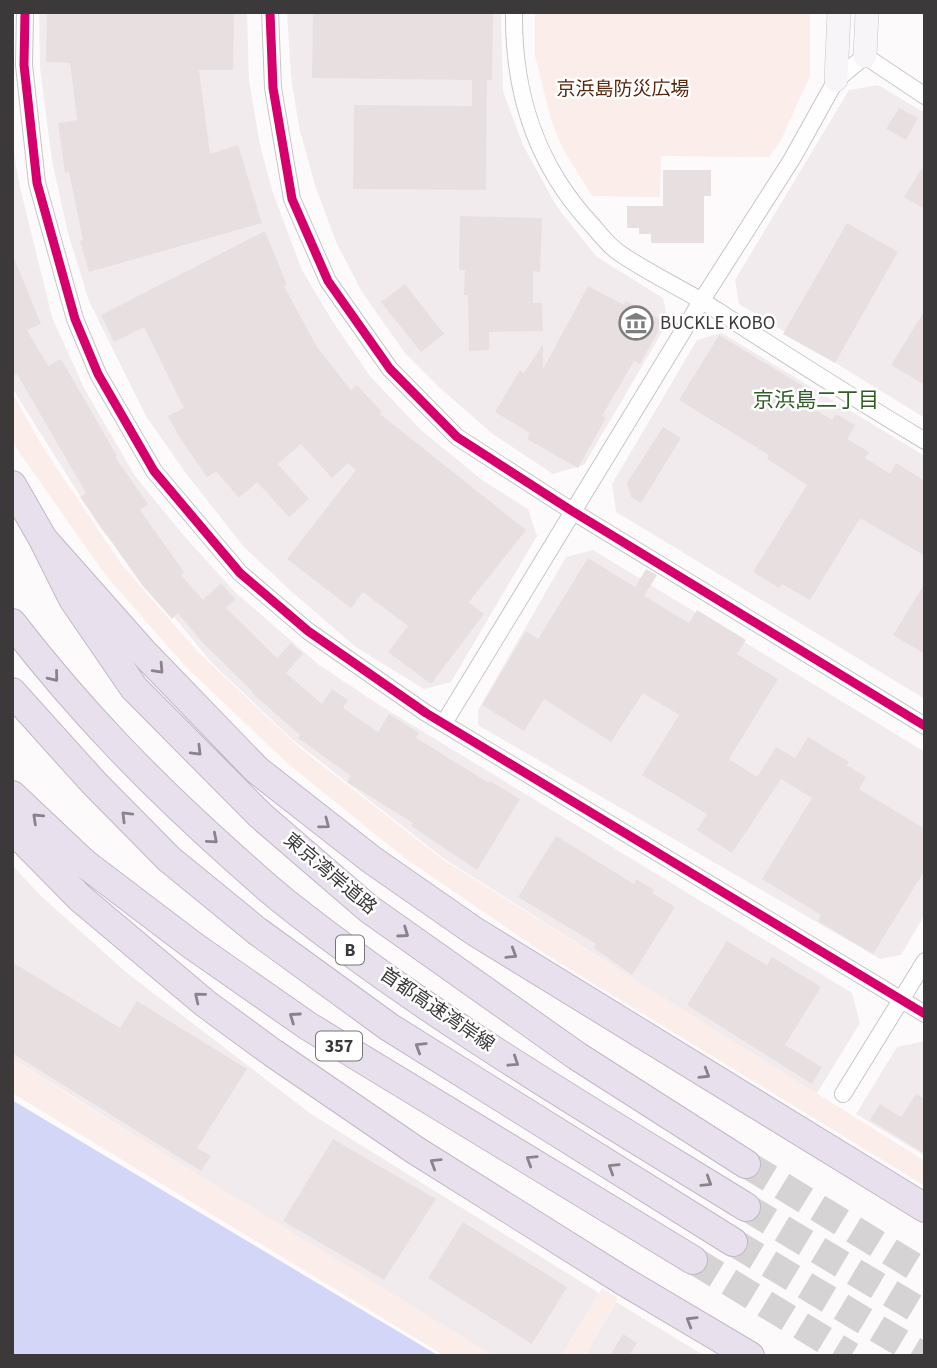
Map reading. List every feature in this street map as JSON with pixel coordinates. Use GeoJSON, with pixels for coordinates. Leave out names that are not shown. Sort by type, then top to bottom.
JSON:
{"type":"FeatureCollection","features":[{"type":"Feature","properties":{"kind":"highway","name":"東京湾岸道路"},"geometry":{"type":"LineString","coordinates":[[12,485],[73,600],[134,688],[260,815],[369,909],[577,1056],[746,1164]]}},
{"type":"Feature","properties":{"kind":"highway"},"geometry":{"type":"LineString","coordinates":[[43,539],[143,652],[257,770],[372,860],[485,938],[925,1208]]}},
{"type":"Feature","properties":{"kind":"highway","name":"首都高速湾岸線"},"geometry":{"type":"LineString","coordinates":[[12,623],[56,679],[122,754],[203,831],[285,903],[407,991],[508,1058],[746,1207]]}},
{"type":"Feature","properties":{"kind":"highway","name":"首都高速湾岸線"},"geometry":{"type":"LineString","coordinates":[[12,692],[94,783],[169,859],[257,931],[389,1027],[733,1242]]}},
{"type":"Feature","properties":{"kind":"highway","name":"357"},"geometry":{"type":"LineString","coordinates":[[12,795],[84,863],[192,945],[308,1026],[693,1260]]}},
{"type":"Feature","properties":{"kind":"highway"},"geometry":{"type":"LineString","coordinates":[[12,830],[80,898],[206,1004],[273,1053],[415,1150],[622,1280],[750,1356]]}},
{"type":"Feature","properties":{"kind":"street"},"geometry":{"type":"LineString","coordinates":[[24,12],[24,65],[37,183],[75,319],[98,374],[153,471],[240,573],[308,631],[426,713],[925,1014]]}},
{"type":"Feature","properties":{"kind":"street"},"geometry":{"type":"LineString","coordinates":[[270,12],[273,88],[292,199],[328,281],[390,369],[457,437],[572,511],[925,726]]}},
{"type":"Feature","properties":{"kind":"street"},"geometry":{"type":"LineString","coordinates":[[514,12],[514,36],[521,89],[531,130],[571,203],[616,251],[702,300],[925,441]]}},
{"type":"Feature","properties":{"kind":"street"},"geometry":{"type":"LineString","coordinates":[[836,80],[839,12]]}},
{"type":"Feature","properties":{"kind":"street"},"geometry":{"type":"LineString","coordinates":[[444,723],[702,300],[792,159],[836,80],[865,55],[867,12]]}},
{"type":"Feature","properties":{"kind":"street"},"geometry":{"type":"LineString","coordinates":[[865,55],[925,96]]}},
{"type":"Feature","properties":{"kind":"street"},"geometry":{"type":"LineString","coordinates":[[843,1094],[925,961]]}},
{"type":"Feature","properties":{"kind":"shaded area"},"geometry":{"type":"Polygon","coordinates":[[[39,12],[247,12],[249,80],[260,145],[273,193],[302,270],[370,376],[421,430],[482,480],[528,509],[537,536],[451,682],[424,689],[357,648],[293,593],[243,546],[185,472],[146,416],[89,301],[68,233],[52,161],[40,68],[39,12]]]}},
{"type":"Feature","properties":{"kind":"shaded area"},"geometry":{"type":"Polygon","coordinates":[[[287,12],[501,12],[503,91],[523,145],[557,207],[597,257],[663,298],[668,322],[584,465],[553,474],[494,435],[405,353],[362,292],[336,242],[315,185],[299,127],[291,77],[287,12]]]}},
{"type":"Feature","properties":{"kind":"shaded area"},"geometry":{"type":"Polygon","coordinates":[[[878,85],[925,113],[925,418],[739,304],[735,280],[849,90],[878,85]]]}},
{"type":"Feature","properties":{"kind":"shaded area"},"geometry":{"type":"Polygon","coordinates":[[[12,142],[20,187],[52,317],[84,388],[135,476],[185,537],[236,593],[318,664],[381,706],[852,993],[860,1023],[816,1095],[443,858],[293,740],[213,664],[101,529],[12,388],[12,142]]]}},
{"type":"Feature","properties":{"kind":"shaded area"},"geometry":{"type":"Polygon","coordinates":[[[722,333],[925,456],[925,699],[616,512],[612,484],[697,340],[722,333]]]}},
{"type":"Feature","properties":{"kind":"shaded area"},"geometry":{"type":"Polygon","coordinates":[[[593,550],[925,752],[925,914],[901,955],[880,959],[478,725],[478,710],[566,557],[593,550]]]}},
{"type":"Feature","properties":{"kind":"shaded area"},"geometry":{"type":"Polygon","coordinates":[[[12,865],[41,896],[127,973],[311,1114],[599,1293],[561,1356],[493,1356],[328,1257],[12,1058],[12,865]]]}},
{"type":"Feature","properties":{"kind":"shaded area"},"geometry":{"type":"Polygon","coordinates":[[[925,1041],[925,1156],[856,1114],[897,1047],[925,1041]]]}},
{"type":"Feature","properties":{"kind":"shaded area"},"geometry":{"type":"Polygon","coordinates":[[[616,1302],[705,1356],[585,1356],[616,1302]]]}},
{"type":"Feature","properties":{"kind":"green space","name":"京浜島防災広場"},"geometry":{"type":"Polygon","coordinates":[[[535,12],[810,12],[810,76],[781,140],[769,157],[661,156],[660,197],[592,196],[563,149],[551,120],[535,56],[535,12]]]}},
{"type":"Feature","properties":{"kind":"green space"},"geometry":{"type":"Polygon","coordinates":[[[12,392],[42,446],[122,565],[198,652],[300,748],[442,859],[925,1161],[925,1186],[545,954],[406,859],[288,764],[187,668],[107,577],[12,439],[12,392]]]}},
{"type":"Feature","properties":{"kind":"green space"},"geometry":{"type":"Polygon","coordinates":[[[12,1058],[494,1356],[445,1356],[12,1093],[12,1058]]]}},
{"type":"Feature","properties":{"kind":"green space"},"geometry":{"type":"Polygon","coordinates":[[[602,1288],[618,1298],[585,1356],[561,1356],[602,1288]]]}},
{"type":"Feature","properties":{"kind":"water"},"geometry":{"type":"Polygon","coordinates":[[[12,1100],[439,1356],[12,1356],[12,1100]]]}},
{"type":"Feature","properties":{"kind":"building"},"geometry":{"type":"Polygon","coordinates":[[[47,12],[234,12],[233,70],[199,70],[210,154],[238,145],[262,223],[89,272],[80,241],[83,240],[69,172],[65,173],[58,123],[77,120],[70,63],[46,62],[47,12]]]}},
{"type":"Feature","properties":{"kind":"building"},"geometry":{"type":"Polygon","coordinates":[[[313,12],[493,12],[492,80],[487,80],[486,190],[353,189],[354,105],[472,106],[472,80],[312,78],[313,12]]]}},
{"type":"Feature","properties":{"kind":"building"},"geometry":{"type":"Polygon","coordinates":[[[899,108],[918,118],[906,140],[886,129],[899,108]]]}},
{"type":"Feature","properties":{"kind":"building"},"geometry":{"type":"Polygon","coordinates":[[[925,163],[925,209],[904,197],[925,163]]]}},
{"type":"Feature","properties":{"kind":"building"},"geometry":{"type":"Polygon","coordinates":[[[663,170],[711,170],[711,196],[704,196],[704,243],[651,243],[651,234],[639,234],[639,228],[627,228],[627,206],[663,206],[663,170]]]}},
{"type":"Feature","properties":{"kind":"building"},"geometry":{"type":"Polygon","coordinates":[[[460,216],[542,218],[540,272],[533,271],[533,303],[542,303],[543,331],[489,332],[489,350],[469,351],[468,295],[464,295],[465,270],[459,270],[460,216]]]}},
{"type":"Feature","properties":{"kind":"building"},"geometry":{"type":"Polygon","coordinates":[[[847,223],[898,252],[835,363],[783,334],[847,223]]]}},
{"type":"Feature","properties":{"kind":"building"},"geometry":{"type":"Polygon","coordinates":[[[265,231],[287,285],[284,286],[317,347],[351,390],[357,385],[382,412],[380,414],[526,530],[469,602],[484,614],[431,684],[388,652],[408,626],[363,592],[351,608],[287,559],[356,470],[348,463],[332,478],[301,444],[278,464],[309,499],[289,517],[257,482],[239,498],[216,471],[207,477],[178,435],[168,416],[184,408],[144,327],[114,342],[101,315],[265,231]]]}},
{"type":"Feature","properties":{"kind":"building"},"geometry":{"type":"Polygon","coordinates":[[[12,253],[41,324],[27,330],[48,366],[61,359],[117,456],[115,457],[148,504],[140,510],[184,572],[181,575],[203,600],[221,583],[235,599],[226,608],[277,658],[291,643],[303,654],[286,673],[322,704],[332,689],[348,700],[343,708],[378,732],[389,714],[419,733],[416,738],[520,799],[477,870],[411,826],[413,823],[347,782],[351,776],[298,738],[300,735],[252,693],[178,613],[172,619],[142,585],[80,497],[86,493],[17,374],[12,376],[12,253]]]}},
{"type":"Feature","properties":{"kind":"building"},"geometry":{"type":"Polygon","coordinates":[[[405,284],[444,334],[421,352],[381,302],[405,284]]]}},
{"type":"Feature","properties":{"kind":"building"},"geometry":{"type":"Polygon","coordinates":[[[588,286],[624,305],[626,301],[664,321],[640,364],[634,361],[602,416],[606,418],[578,468],[527,439],[530,433],[495,412],[520,370],[524,373],[543,344],[543,369],[588,286]]]}},
{"type":"Feature","properties":{"kind":"building"},"geometry":{"type":"Polygon","coordinates":[[[925,310],[925,385],[891,365],[925,310]]]}},
{"type":"Feature","properties":{"kind":"building"},"geometry":{"type":"Polygon","coordinates":[[[719,335],[808,389],[801,401],[832,420],[836,414],[855,425],[847,439],[869,452],[865,458],[890,474],[896,463],[925,481],[925,556],[860,518],[810,600],[782,584],[779,588],[753,572],[807,485],[767,459],[769,455],[679,400],[719,335]]]}},
{"type":"Feature","properties":{"kind":"building"},"geometry":{"type":"Polygon","coordinates":[[[663,427],[681,438],[641,503],[631,497],[627,483],[663,427]]]}},
{"type":"Feature","properties":{"kind":"building"},"geometry":{"type":"Polygon","coordinates":[[[588,558],[635,587],[646,569],[657,575],[644,596],[689,623],[697,610],[746,640],[737,654],[778,679],[729,759],[757,777],[776,747],[795,758],[808,737],[849,762],[846,765],[866,777],[859,789],[925,829],[925,870],[873,954],[818,921],[821,915],[762,879],[812,798],[781,779],[732,853],[697,830],[707,814],[642,775],[679,715],[643,693],[611,742],[544,699],[524,731],[482,705],[526,631],[538,639],[588,558]]]}},
{"type":"Feature","properties":{"kind":"building"},"geometry":{"type":"Polygon","coordinates":[[[925,583],[925,654],[893,635],[925,583]]]}},
{"type":"Feature","properties":{"kind":"building"},"geometry":{"type":"Polygon","coordinates":[[[556,836],[634,884],[636,879],[675,907],[632,975],[594,948],[596,944],[518,897],[556,836]]]}},
{"type":"Feature","properties":{"kind":"building"},"geometry":{"type":"Polygon","coordinates":[[[727,941],[767,965],[772,957],[821,987],[785,1045],[822,1067],[812,1084],[687,1005],[727,941]]]}},
{"type":"Feature","properties":{"kind":"building"},"geometry":{"type":"Polygon","coordinates":[[[12,962],[120,1028],[137,1001],[247,1069],[197,1148],[211,1156],[201,1171],[12,1053],[12,962]]]}},
{"type":"Feature","properties":{"kind":"building"},"geometry":{"type":"Polygon","coordinates":[[[916,1094],[925,1099],[925,1154],[870,1120],[880,1104],[901,1117],[916,1094]]]}},
{"type":"Feature","properties":{"kind":"building"},"geometry":{"type":"Polygon","coordinates":[[[333,1139],[436,1199],[384,1280],[283,1221],[333,1139]]]}},
{"type":"Feature","properties":{"kind":"building"},"geometry":{"type":"Polygon","coordinates":[[[463,1222],[567,1287],[532,1344],[428,1278],[463,1222]]]}},
{"type":"Feature","properties":{"kind":"building"},"geometry":{"type":"Polygon","coordinates":[[[623,1334],[637,1343],[629,1356],[610,1356],[623,1334]]]}},
{"type":"Feature","properties":{"kind":"tunnel"},"geometry":{"type":"LineString","coordinates":[[746,1164],[925,1273]]}},
{"type":"Feature","properties":{"kind":"tunnel"},"geometry":{"type":"LineString","coordinates":[[746,1207],[925,1314]]}},
{"type":"Feature","properties":{"kind":"tunnel"},"geometry":{"type":"LineString","coordinates":[[733,1242],[923,1356]]}},
{"type":"Feature","properties":{"kind":"tunnel"},"geometry":{"type":"LineString","coordinates":[[693,1260],[851,1356]]}},
{"type":"Feature","properties":{"kind":"cycle path"},"geometry":{"type":"LineString","coordinates":[[25,12],[24,65],[37,183],[75,319],[98,374],[154,471],[240,573],[308,631],[426,713],[925,1014]]}},
{"type":"Feature","properties":{"kind":"cycle path"},"geometry":{"type":"LineString","coordinates":[[270,12],[273,88],[292,199],[328,281],[390,369],[457,437],[572,511],[925,726]]}},
{"type":"Feature","properties":{"kind":"place","name":"BUCKLE KOBO"},"geometry":{"type":"Point","coordinates":[636,323]}},
{"type":"Feature","properties":{"kind":"district","name":"京浜島二丁目"},"geometry":{"type":"Point","coordinates":[816,400]}}]}
